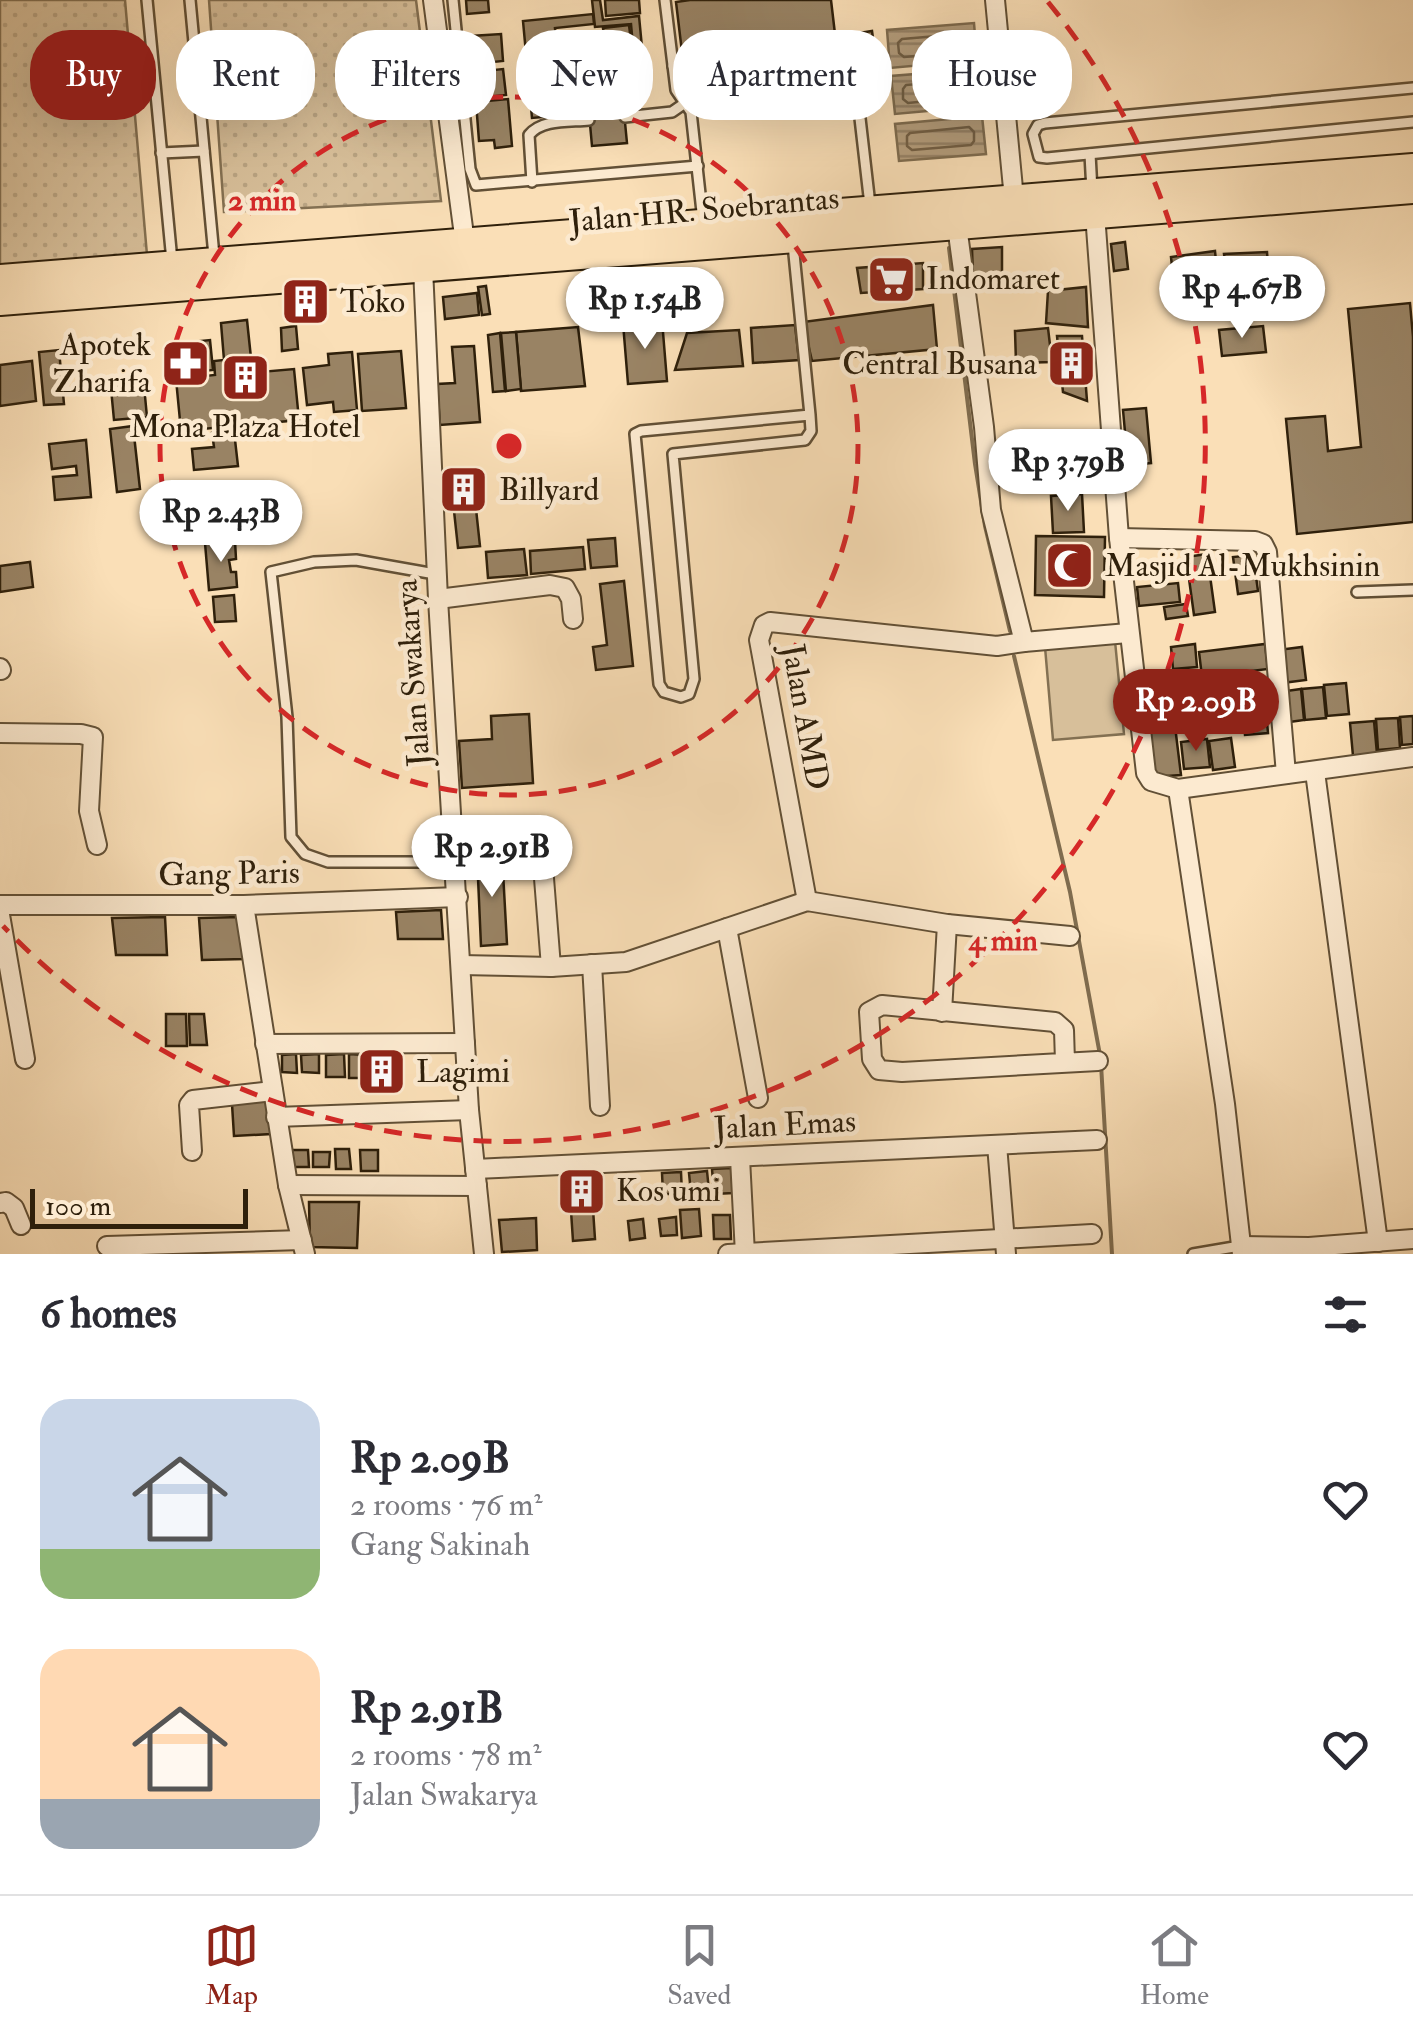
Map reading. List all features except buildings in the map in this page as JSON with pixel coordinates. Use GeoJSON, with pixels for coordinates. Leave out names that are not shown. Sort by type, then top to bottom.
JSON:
{"type":"FeatureCollection","features":[{"type":"Feature","properties":{"kind":"main road","name":"Jalan HR. Soebrantas"},"geometry":{"type":"LineString","coordinates":[[0,279],[465,243],[705,234],[792,238],[957,226],[1094,204],[1413,168]]}},
{"type":"Feature","properties":{"kind":"main road","name":"Jalan HR. Soebrantas"},"geometry":{"type":"LineString","coordinates":[[0,300],[423,268],[871,210],[1014,200],[1094,204],[1413,189]]}},
{"type":"Feature","properties":{"kind":"street"},"geometry":{"type":"LineString","coordinates":[[433,0],[465,243]]}},
{"type":"Feature","properties":{"kind":"street"},"geometry":{"type":"LineString","coordinates":[[995,0],[1014,200]]}},
{"type":"Feature","properties":{"kind":"street"},"geometry":{"type":"LineString","coordinates":[[1094,204],[1119,538],[1146,774],[1151,782],[1178,789],[1413,756]]}},
{"type":"Feature","properties":{"kind":"street"},"geometry":{"type":"LineString","coordinates":[[957,226],[991,510],[1024,642],[1128,633]]}},
{"type":"Feature","properties":{"kind":"street","name":"Jalan Swakarya"},"geometry":{"type":"LineString","coordinates":[[423,268],[438,599],[469,1110],[484,1254]]}},
{"type":"Feature","properties":{"kind":"street"},"geometry":{"type":"LineString","coordinates":[[1119,538],[1263,544],[1267,552],[1286,774]]}},
{"type":"Feature","properties":{"kind":"street"},"geometry":{"type":"LineString","coordinates":[[438,599],[550,585],[564,588],[571,599],[573,618]]}},
{"type":"Feature","properties":{"kind":"street","name":"Jalan AMD"},"geometry":{"type":"LineString","coordinates":[[807,901],[759,640],[764,624],[997,646],[1024,642]]}},
{"type":"Feature","properties":{"kind":"street"},"geometry":{"type":"LineString","coordinates":[[0,733],[93,737],[89,811],[97,845]]}},
{"type":"Feature","properties":{"kind":"street"},"geometry":{"type":"LineString","coordinates":[[1315,772],[1378,1242]]}},
{"type":"Feature","properties":{"kind":"street"},"geometry":{"type":"LineString","coordinates":[[1178,789],[1226,1104],[1242,1250],[1309,1250],[1413,1239]]}},
{"type":"Feature","properties":{"kind":"street"},"geometry":{"type":"LineString","coordinates":[[542,853],[551,967]]}},
{"type":"Feature","properties":{"kind":"street","name":"Gang Paris"},"geometry":{"type":"LineString","coordinates":[[0,905],[244,905],[458,897]]}},
{"type":"Feature","properties":{"kind":"street"},"geometry":{"type":"LineString","coordinates":[[461,966],[551,967],[626,962],[807,901],[948,924],[1070,936]]}},
{"type":"Feature","properties":{"kind":"street"},"geometry":{"type":"LineString","coordinates":[[107,1246],[304,1247],[276,1117],[244,905]]}},
{"type":"Feature","properties":{"kind":"street"},"geometry":{"type":"LineString","coordinates":[[0,916],[25,1058]]}},
{"type":"Feature","properties":{"kind":"street"},"geometry":{"type":"LineString","coordinates":[[942,1012],[948,924]]}},
{"type":"Feature","properties":{"kind":"street"},"geometry":{"type":"LineString","coordinates":[[727,928],[758,1098]]}},
{"type":"Feature","properties":{"kind":"street"},"geometry":{"type":"LineString","coordinates":[[592,964],[600,1106]]}},
{"type":"Feature","properties":{"kind":"street"},"geometry":{"type":"LineString","coordinates":[[1065,1062],[1064,1030],[1055,1022],[882,1006],[869,1012],[872,1058],[879,1070],[1098,1061]]}},
{"type":"Feature","properties":{"kind":"street"},"geometry":{"type":"LineString","coordinates":[[265,1044],[465,1042]]}},
{"type":"Feature","properties":{"kind":"street"},"geometry":{"type":"LineString","coordinates":[[192,1151],[192,1100],[274,1091]]}},
{"type":"Feature","properties":{"kind":"street"},"geometry":{"type":"LineString","coordinates":[[276,1117],[469,1110]]}},
{"type":"Feature","properties":{"kind":"street","name":"Jalan Emas"},"geometry":{"type":"LineString","coordinates":[[288,1185],[476,1178],[740,1158],[1097,1140]]}},
{"type":"Feature","properties":{"kind":"street"},"geometry":{"type":"LineString","coordinates":[[998,1145],[1006,1246]]}},
{"type":"Feature","properties":{"kind":"street"},"geometry":{"type":"LineString","coordinates":[[740,1158],[745,1254]]}},
{"type":"Feature","properties":{"kind":"street"},"geometry":{"type":"LineString","coordinates":[[0,1203],[14,1208],[21,1226]]}},
{"type":"Feature","properties":{"kind":"street"},"geometry":{"type":"LineString","coordinates":[[728,1254],[1006,1246],[1092,1234]]}},
{"type":"Feature","properties":{"kind":"lane"},"geometry":{"type":"LineString","coordinates":[[147,0],[172,265]]}},
{"type":"Feature","properties":{"kind":"lane"},"geometry":{"type":"LineString","coordinates":[[190,0],[214,262]]}},
{"type":"Feature","properties":{"kind":"lane"},"geometry":{"type":"LineString","coordinates":[[453,0],[470,169],[476,185],[698,166]]}},
{"type":"Feature","properties":{"kind":"lane"},"geometry":{"type":"LineString","coordinates":[[665,0],[673,66]]}},
{"type":"Feature","properties":{"kind":"lane"},"geometry":{"type":"LineString","coordinates":[[1413,88],[1045,123],[1032,134],[1039,157],[1413,122]]}},
{"type":"Feature","properties":{"kind":"lane"},"geometry":{"type":"LineString","coordinates":[[532,182],[529,135],[533,129],[542,124],[589,120]]}},
{"type":"Feature","properties":{"kind":"lane"},"geometry":{"type":"LineString","coordinates":[[692,120],[705,234]]}},
{"type":"Feature","properties":{"kind":"lane"},"geometry":{"type":"LineString","coordinates":[[860,120],[871,210]]}},
{"type":"Feature","properties":{"kind":"lane"},"geometry":{"type":"LineString","coordinates":[[161,153],[204,150]]}},
{"type":"Feature","properties":{"kind":"lane"},"geometry":{"type":"LineString","coordinates":[[1090,154],[1094,204]]}},
{"type":"Feature","properties":{"kind":"lane"},"geometry":{"type":"LineString","coordinates":[[673,454],[805,440],[811,431],[792,238]]}},
{"type":"Feature","properties":{"kind":"lane"},"geometry":{"type":"LineString","coordinates":[[670,428],[694,679],[688,694],[681,697],[664,692],[659,684],[634,439],[641,430],[810,415]]}},
{"type":"Feature","properties":{"kind":"lane"},"geometry":{"type":"LineString","coordinates":[[437,574],[356,560],[314,562],[271,572],[286,718],[288,821],[294,844],[305,854],[328,862],[455,862]]}},
{"type":"Feature","properties":{"kind":"lane"},"geometry":{"type":"LineString","coordinates":[[1357,592],[1413,590]]}},
{"type":"Feature","properties":{"kind":"lane"},"geometry":{"type":"LineString","coordinates":[[1193,1254],[1242,1250]]}},
{"type":"Feature","properties":{"kind":"shaded area"},"geometry":{"type":"Polygon","coordinates":[[[0,0],[125,0],[128,30],[30,30],[30,120],[135,120],[147,255],[0,266],[0,0]]]}},
{"type":"Feature","properties":{"kind":"shaded area"},"geometry":{"type":"Polygon","coordinates":[[[209,0],[416,0],[420,30],[335,30],[335,120],[431,120],[441,201],[224,212],[217,120],[315,120],[315,30],[211,30],[209,0]]]}},
{"type":"Feature","properties":{"kind":"shaded area"},"geometry":{"type":"Polygon","coordinates":[[[1115,641],[1124,734],[1053,740],[1045,647],[1115,641]]]}},
{"type":"Feature","properties":{"kind":"water"},"geometry":{"type":"Polygon","coordinates":[[[974,23],[975,30],[912,30],[912,66],[892,68],[892,30],[887,30],[974,23]]]}},
{"type":"Feature","properties":{"kind":"water"},"geometry":{"type":"Polygon","coordinates":[[[912,74],[912,112],[895,114],[892,76],[912,74]]]}},
{"type":"Feature","properties":{"kind":"water"},"geometry":{"type":"Polygon","coordinates":[[[982,120],[986,154],[899,161],[895,124],[982,120]]]}},
{"type":"Feature","properties":{"kind":"waterway"},"geometry":{"type":"LineString","coordinates":[[949,248],[975,464],[1010,631]]}},
{"type":"Feature","properties":{"kind":"waterway"},"geometry":{"type":"LineString","coordinates":[[1014,656],[1070,892],[1100,1055]]}},
{"type":"Feature","properties":{"kind":"waterway"},"geometry":{"type":"LineString","coordinates":[[1101,1064],[1112,1254]]}},
{"type":"Feature","properties":{"kind":"place","name":"Indomaret"},"geometry":{"type":"Point","coordinates":[891,279]}},
{"type":"Feature","properties":{"kind":"place","name":"Toko"},"geometry":{"type":"Point","coordinates":[305,302]}},
{"type":"Feature","properties":{"kind":"place","name":"Apotek Zharifa"},"geometry":{"type":"Point","coordinates":[186,363]}},
{"type":"Feature","properties":{"kind":"place","name":"Central Busana"},"geometry":{"type":"Point","coordinates":[1072,364]}},
{"type":"Feature","properties":{"kind":"place","name":"Mona Plaza Hotel"},"geometry":{"type":"Point","coordinates":[245,377]}},
{"type":"Feature","properties":{"kind":"place","name":"Billyard"},"geometry":{"type":"Point","coordinates":[464,490]}},
{"type":"Feature","properties":{"kind":"place","name":"Masjid Al-Mukhsinin"},"geometry":{"type":"Point","coordinates":[1070,566]}},
{"type":"Feature","properties":{"kind":"place","name":"Lagimi"},"geometry":{"type":"Point","coordinates":[381,1072]}},
{"type":"Feature","properties":{"kind":"place","name":"Kos umi"},"geometry":{"type":"Point","coordinates":[581,1191]}}]}
